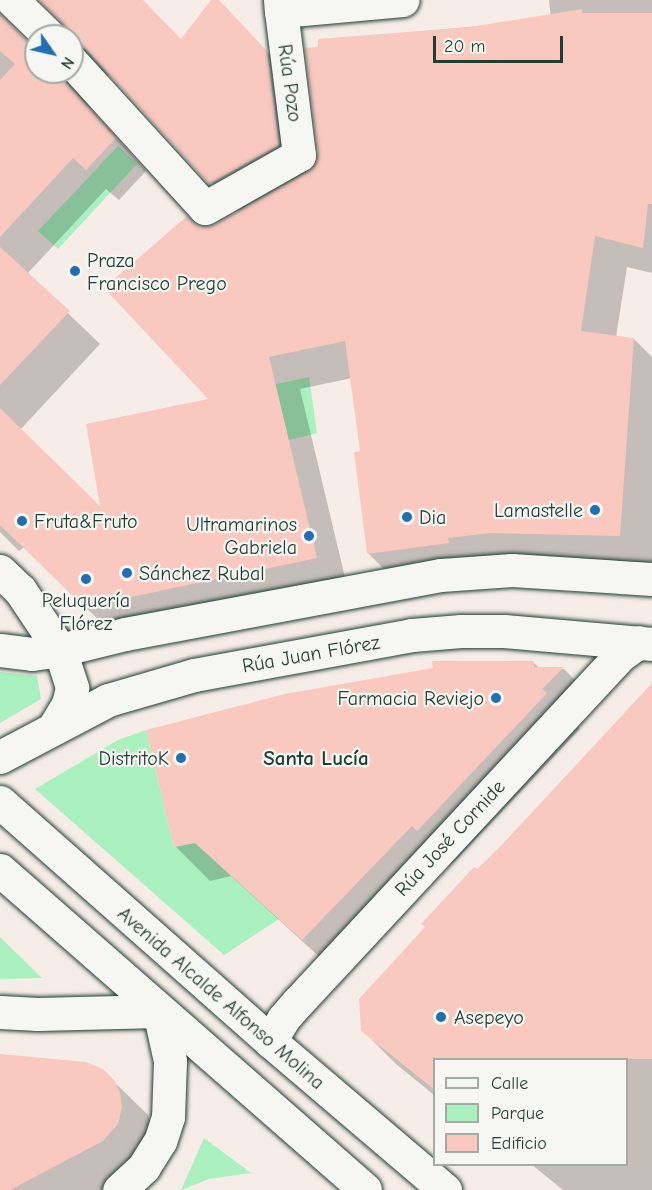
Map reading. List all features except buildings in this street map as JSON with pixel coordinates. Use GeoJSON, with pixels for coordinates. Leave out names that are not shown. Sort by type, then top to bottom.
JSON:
{"type":"FeatureCollection","features":[{"type":"Feature","properties":{"kind":"main road"},"geometry":{"type":"LineString","coordinates":[[12,0],[37,24]]}},
{"type":"Feature","properties":{"kind":"main road"},"geometry":{"type":"LineString","coordinates":[[280,6],[403,0]]}},
{"type":"Feature","properties":{"kind":"main road","name":"Rúa Pozo"},"geometry":{"type":"LineString","coordinates":[[84,75],[205,208],[300,155],[280,6]]}},
{"type":"Feature","properties":{"kind":"main road"},"geometry":{"type":"LineString","coordinates":[[0,650],[32,654],[60,650],[124,634],[441,575],[512,570],[652,579]]}},
{"type":"Feature","properties":{"kind":"main road"},"geometry":{"type":"LineString","coordinates":[[0,571],[20,590],[60,650],[72,688],[68,704],[55,726]]}},
{"type":"Feature","properties":{"kind":"main road","name":"Rúa Juan Flórez"},"geometry":{"type":"LineString","coordinates":[[0,757],[108,700],[194,675],[412,635],[461,630],[504,631],[645,643]]}},
{"type":"Feature","properties":{"kind":"main road","name":"Rúa José Cornide"},"geometry":{"type":"LineString","coordinates":[[270,1041],[283,1019],[298,1002],[619,656],[645,643]]}},
{"type":"Feature","properties":{"kind":"main road","name":"Avenida Alcalde Alfonso Molina"},"geometry":{"type":"LineString","coordinates":[[0,802],[270,1041],[445,1190]]}},
{"type":"Feature","properties":{"kind":"main road"},"geometry":{"type":"LineString","coordinates":[[0,870],[365,1190]]}},
{"type":"Feature","properties":{"kind":"main road"},"geometry":{"type":"LineString","coordinates":[[0,1012],[38,1014],[159,1011]]}},
{"type":"Feature","properties":{"kind":"main road"},"geometry":{"type":"LineString","coordinates":[[119,1190],[144,1167],[159,1141],[168,1117],[170,1061],[159,1011]]}},
{"type":"Feature","properties":{"kind":"green space"},"geometry":{"type":"Polygon","coordinates":[[[118,146],[137,164],[58,249],[38,231],[118,146]]]}},
{"type":"Feature","properties":{"kind":"green space"},"geometry":{"type":"Polygon","coordinates":[[[309,377],[317,433],[281,442],[268,386],[309,377]]]}},
{"type":"Feature","properties":{"kind":"green space"},"geometry":{"type":"Polygon","coordinates":[[[0,672],[37,676],[41,699],[0,723],[0,672]]]}},
{"type":"Feature","properties":{"kind":"green space"},"geometry":{"type":"Polygon","coordinates":[[[146,730],[174,847],[195,843],[279,919],[224,955],[35,789],[118,740],[146,730]]]}},
{"type":"Feature","properties":{"kind":"green space"},"geometry":{"type":"Polygon","coordinates":[[[0,937],[42,978],[0,979],[0,937]]]}},
{"type":"Feature","properties":{"kind":"green space"},"geometry":{"type":"Polygon","coordinates":[[[204,1138],[251,1173],[209,1179],[181,1190],[204,1138]]]}},
{"type":"Feature","properties":{"kind":"place","name":"Praza Francisco Prego"},"geometry":{"type":"Point","coordinates":[75,271]}},
{"type":"Feature","properties":{"kind":"place","name":"Lamastelle"},"geometry":{"type":"Point","coordinates":[595,510]}},
{"type":"Feature","properties":{"kind":"place","name":"Dia"},"geometry":{"type":"Point","coordinates":[407,517]}},
{"type":"Feature","properties":{"kind":"place","name":"Fruta&Fruto"},"geometry":{"type":"Point","coordinates":[22,521]}},
{"type":"Feature","properties":{"kind":"place","name":"Ultramarinos Gabriela"},"geometry":{"type":"Point","coordinates":[309,536]}},
{"type":"Feature","properties":{"kind":"place","name":"Sánchez Rubal"},"geometry":{"type":"Point","coordinates":[127,573]}},
{"type":"Feature","properties":{"kind":"place","name":"Peluquería Flórez"},"geometry":{"type":"Point","coordinates":[86,579]}},
{"type":"Feature","properties":{"kind":"place","name":"Farmacia Reviejo"},"geometry":{"type":"Point","coordinates":[496,698]}},
{"type":"Feature","properties":{"kind":"place","name":"DistritoK"},"geometry":{"type":"Point","coordinates":[181,758]}},
{"type":"Feature","properties":{"kind":"place","name":"Asepeyo"},"geometry":{"type":"Point","coordinates":[441,1017]}},
{"type":"Feature","properties":{"kind":"district","name":"Santa Lucía"},"geometry":{"type":"Point","coordinates":[316,758]}}]}
